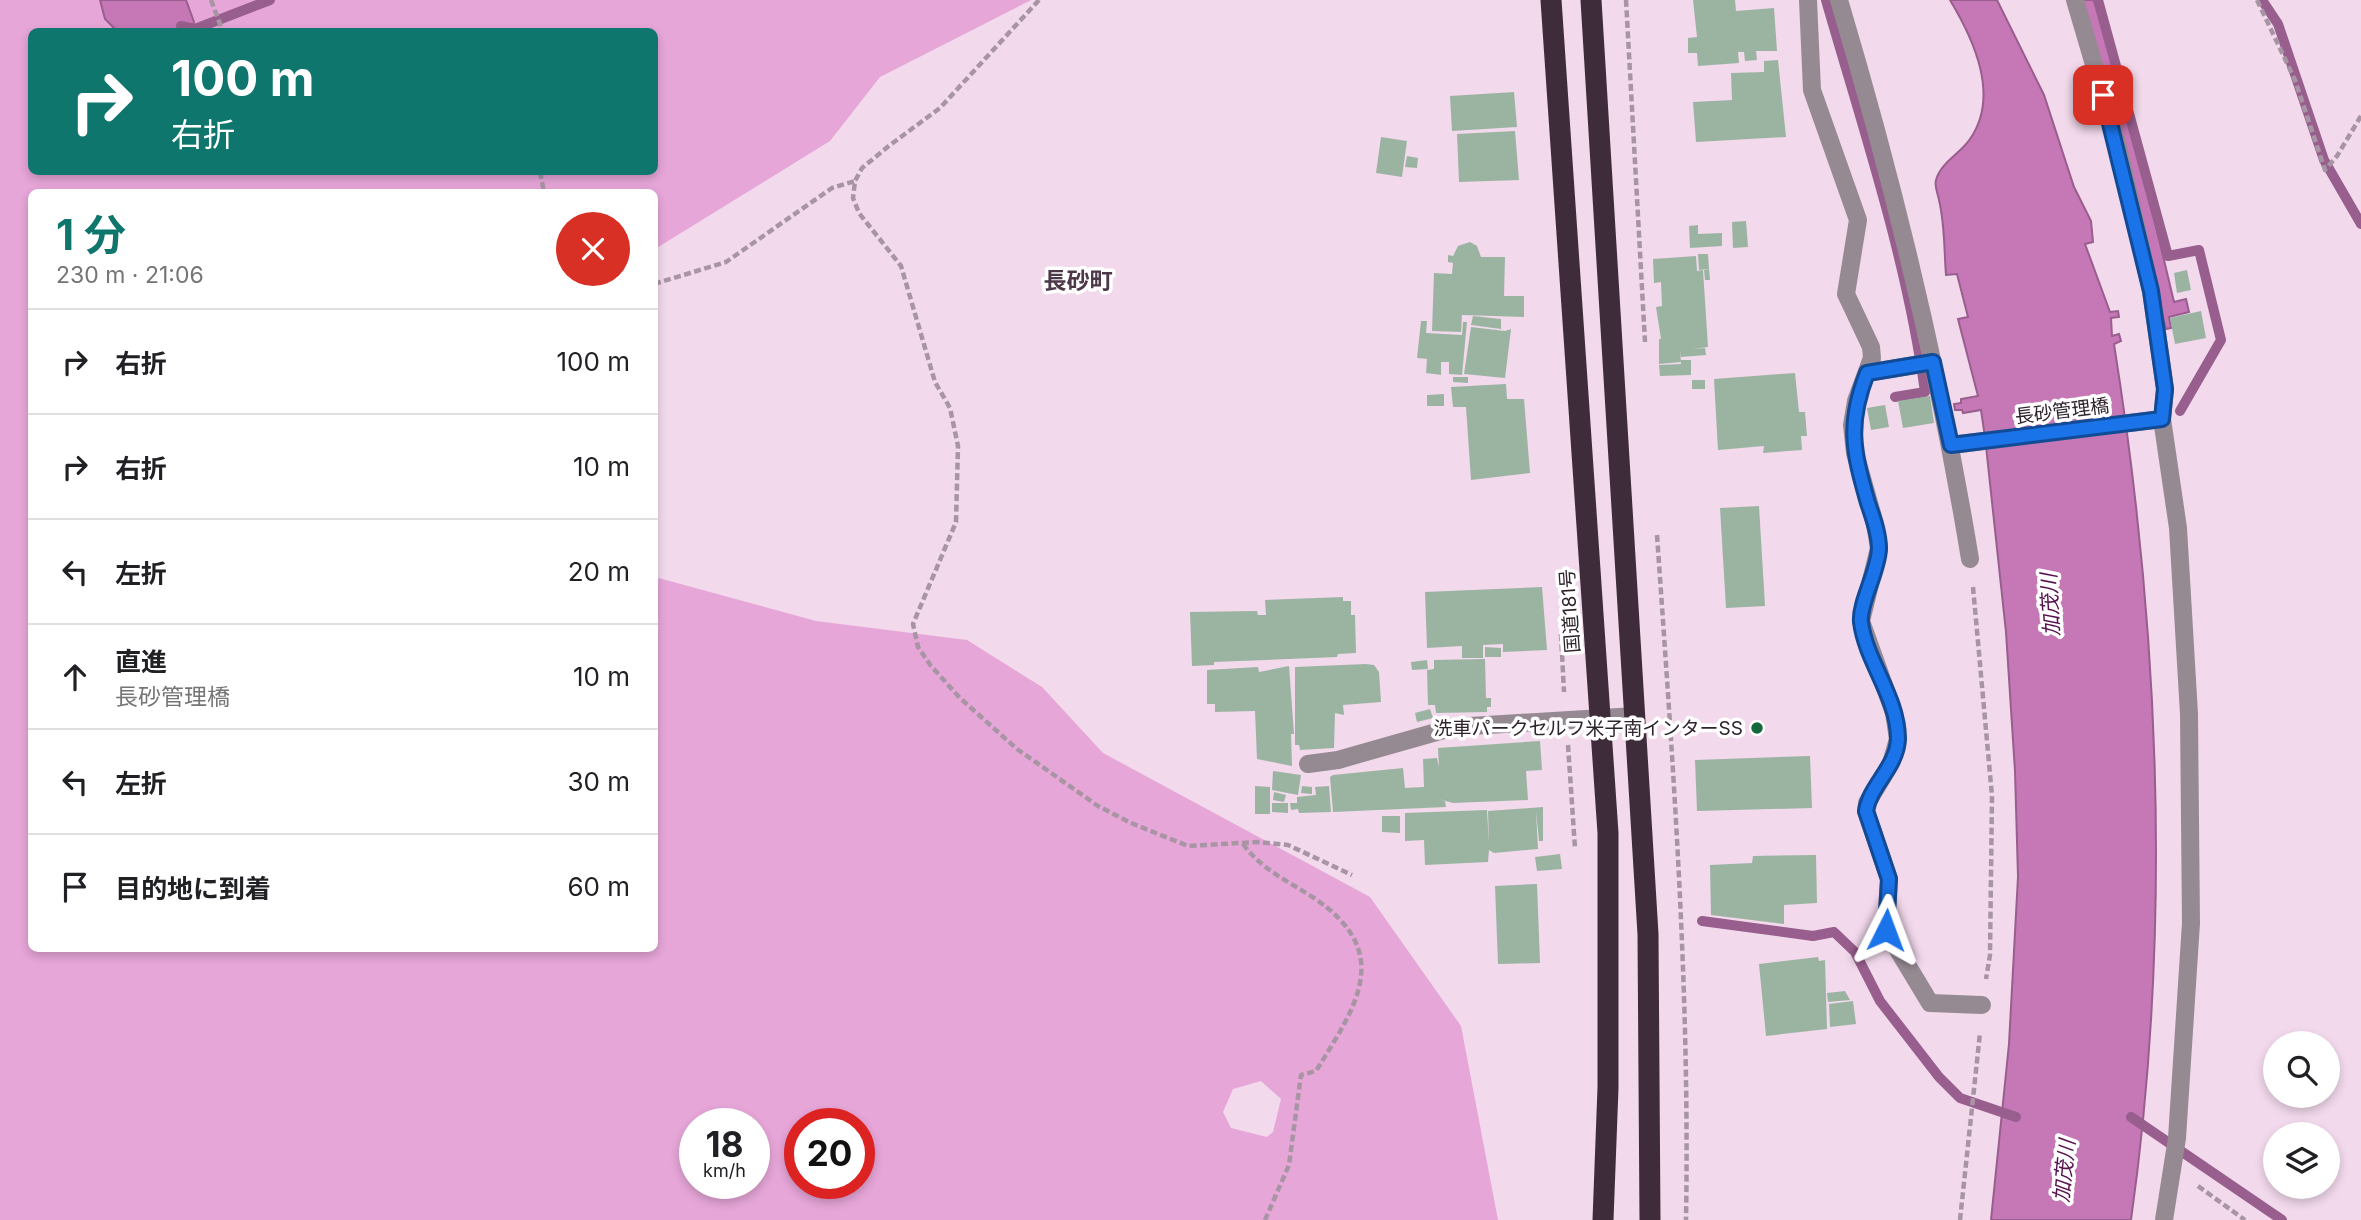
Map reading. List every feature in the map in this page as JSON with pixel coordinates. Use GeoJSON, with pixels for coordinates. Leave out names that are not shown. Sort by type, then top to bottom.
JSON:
{"type":"FeatureCollection","features":[{"type":"Feature","properties":{"kind":"highway","name":"国道181号"},"geometry":{"type":"LineString","coordinates":[[1551,0],[1608,832],[1608,1088],[1603,1220]]}},
{"type":"Feature","properties":{"kind":"highway"},"geometry":{"type":"LineString","coordinates":[[1591,0],[1648,934],[1650,1220]]}},
{"type":"Feature","properties":{"kind":"street"},"geometry":{"type":"LineString","coordinates":[[1808,0],[1812,90],[1858,220],[1846,294],[1871,347],[1872,358],[1856,401],[1852,435],[1879,548],[1861,621],[1894,713],[1898,739],[1891,763],[1867,803],[1866,811],[1889,879],[1886,930],[1930,1003],[1982,1005]]}},
{"type":"Feature","properties":{"kind":"street"},"geometry":{"type":"LineString","coordinates":[[1839,0],[1909,252],[1951,445],[1970,559]]}},
{"type":"Feature","properties":{"kind":"street"},"geometry":{"type":"LineString","coordinates":[[2075,0],[2117,143],[2151,291],[2165,389],[2162,419],[2178,528],[2190,770],[2190,936],[2177,1138],[2164,1220]]}},
{"type":"Feature","properties":{"kind":"street"},"geometry":{"type":"LineString","coordinates":[[1867,373],[1933,362]]}},
{"type":"Feature","properties":{"kind":"street","name":"長砂管理橋"},"geometry":{"type":"LineString","coordinates":[[1951,445],[2162,419]]}},
{"type":"Feature","properties":{"kind":"street"},"geometry":{"type":"LineString","coordinates":[[1308,764],[1338,760],[1454,727],[1635,716]]}},
{"type":"Feature","properties":{"kind":"path"},"geometry":{"type":"LineString","coordinates":[[211,0],[222,28]]}},
{"type":"Feature","properties":{"kind":"path"},"geometry":{"type":"LineString","coordinates":[[1039,0],[940,108],[862,169],[855,181],[853,198],[859,213],[901,266],[935,382],[950,408],[958,446],[956,522],[913,624],[918,647],[931,666],[989,725],[1098,806],[1164,838],[1188,846],[1288,845],[1352,875]]}},
{"type":"Feature","properties":{"kind":"path"},"geometry":{"type":"LineString","coordinates":[[2257,0],[2295,80],[2325,170],[2337,156],[2361,116]]}},
{"type":"Feature","properties":{"kind":"path"},"geometry":{"type":"LineString","coordinates":[[658,283],[726,262],[832,188],[855,181]]}},
{"type":"Feature","properties":{"kind":"path"},"geometry":{"type":"LineString","coordinates":[[1960,1220],[1982,1005],[1990,955],[1992,796],[1970,559]]}},
{"type":"Feature","properties":{"kind":"path"},"geometry":{"type":"LineString","coordinates":[[1561,621],[1564,700]]}},
{"type":"Feature","properties":{"kind":"path"},"geometry":{"type":"LineString","coordinates":[[1242,844],[1275,876],[1336,914],[1350,930],[1363,967],[1360,989],[1338,1035],[1316,1071],[1301,1075],[1289,1164],[1265,1220]]}},
{"type":"Feature","properties":{"kind":"path"},"geometry":{"type":"LineString","coordinates":[[2167,1199],[2184,1187],[2199,1186],[2245,1220]]}},
{"type":"Feature","properties":{"kind":"shaded area"},"geometry":{"type":"Polygon","coordinates":[[[0,0],[1031,0],[880,77],[830,141],[658,247],[658,189],[28,189],[28,952],[658,952],[658,578],[816,621],[967,640],[1042,687],[1103,753],[1370,897],[1461,1026],[1498,1220],[0,1220],[0,0]],[[1261,1081],[1233,1089],[1223,1112],[1231,1128],[1267,1137],[1273,1132],[1281,1099],[1261,1081]]]}},
{"type":"Feature","properties":{"kind":"water"},"geometry":{"type":"Polygon","coordinates":[[[100,0],[186,0],[194,22],[192,28],[114,28],[105,19],[100,0]]]}},
{"type":"Feature","properties":{"kind":"water","name":"加茂川"},"geometry":{"type":"Polygon","coordinates":[[[1950,0],[1997,0],[2044,95],[2074,187],[2091,221],[2093,242],[2085,244],[2110,312],[2118,311],[2119,317],[2111,318],[2112,336],[2119,334],[2121,341],[2114,344],[2142,562],[2155,782],[2156,891],[2152,1001],[2144,1111],[2131,1220],[1991,1220],[2009,1044],[2018,877],[2015,771],[2006,632],[1985,437],[1981,410],[1963,413],[1962,410],[1955,410],[1954,404],[1961,403],[1961,399],[1978,396],[1958,319],[1968,317],[1957,274],[1946,275],[1942,219],[1935,185],[1942,168],[1970,139],[1979,122],[1983,105],[1983,87],[1975,50],[1950,0]]]}},
{"type":"Feature","properties":{"kind":"water"},"geometry":{"type":"Polygon","coordinates":[[[2079,0],[2094,0],[2138,151],[2174,302],[2186,299],[2189,312],[2169,317],[2171,328],[2166,329],[2079,0]]]}},
{"type":"Feature","properties":{"kind":"building"},"geometry":{"type":"Polygon","coordinates":[[[1693,0],[1735,0],[1736,11],[1774,8],[1777,51],[1756,51],[1757,60],[1745,61],[1744,52],[1738,52],[1739,63],[1698,66],[1697,53],[1688,53],[1688,38],[1697,37],[1693,0]]]}},
{"type":"Feature","properties":{"kind":"building"},"geometry":{"type":"Polygon","coordinates":[[[1778,60],[1786,137],[1696,142],[1693,102],[1732,100],[1731,73],[1764,72],[1764,61],[1778,60]]]}},
{"type":"Feature","properties":{"kind":"building"},"geometry":{"type":"Polygon","coordinates":[[[1514,92],[1517,127],[1452,131],[1450,96],[1514,92]]]}},
{"type":"Feature","properties":{"kind":"building"},"geometry":{"type":"Polygon","coordinates":[[[1515,131],[1519,180],[1459,182],[1457,134],[1515,131]]]}},
{"type":"Feature","properties":{"kind":"building"},"geometry":{"type":"Polygon","coordinates":[[[1381,137],[1407,141],[1402,177],[1376,173],[1381,137]]]}},
{"type":"Feature","properties":{"kind":"building"},"geometry":{"type":"Polygon","coordinates":[[[1407,156],[1418,158],[1417,168],[1405,167],[1407,156]]]}},
{"type":"Feature","properties":{"kind":"building"},"geometry":{"type":"Polygon","coordinates":[[[1746,221],[1748,247],[1733,248],[1732,222],[1746,221]]]}},
{"type":"Feature","properties":{"kind":"building"},"geometry":{"type":"Polygon","coordinates":[[[1698,225],[1698,234],[1722,233],[1722,246],[1690,248],[1689,226],[1698,225]]]}},
{"type":"Feature","properties":{"kind":"building"},"geometry":{"type":"Polygon","coordinates":[[[1470,242],[1477,246],[1481,257],[1505,257],[1504,296],[1524,296],[1524,317],[1462,315],[1461,332],[1432,331],[1434,273],[1452,274],[1453,263],[1448,262],[1448,255],[1453,256],[1458,246],[1470,242]]]}},
{"type":"Feature","properties":{"kind":"building"},"geometry":{"type":"Polygon","coordinates":[[[1698,254],[1708,254],[1709,269],[1699,270],[1698,254]]]}},
{"type":"Feature","properties":{"kind":"building"},"geometry":{"type":"Polygon","coordinates":[[[1696,256],[1697,271],[1703,270],[1708,347],[1692,349],[1705,348],[1706,355],[1681,357],[1680,349],[1681,362],[1659,364],[1661,339],[1656,307],[1662,306],[1661,282],[1654,283],[1653,259],[1696,256]]]}},
{"type":"Feature","properties":{"kind":"building"},"geometry":{"type":"Polygon","coordinates":[[[1709,269],[1710,280],[1705,280],[1704,270],[1709,269]]]}},
{"type":"Feature","properties":{"kind":"building"},"geometry":{"type":"Polygon","coordinates":[[[2187,270],[2191,290],[2177,293],[2174,273],[2187,270]]]}},
{"type":"Feature","properties":{"kind":"building"},"geometry":{"type":"Polygon","coordinates":[[[2201,311],[2206,338],[2175,344],[2170,318],[2201,311]]]}},
{"type":"Feature","properties":{"kind":"building"},"geometry":{"type":"Polygon","coordinates":[[[1473,316],[1501,319],[1501,329],[1471,325],[1473,316]]]}},
{"type":"Feature","properties":{"kind":"building"},"geometry":{"type":"Polygon","coordinates":[[[1421,321],[1427,321],[1426,333],[1462,335],[1463,322],[1467,322],[1462,375],[1449,374],[1449,362],[1441,362],[1441,375],[1426,373],[1427,359],[1417,358],[1421,321]]]}},
{"type":"Feature","properties":{"kind":"building"},"geometry":{"type":"Polygon","coordinates":[[[1471,327],[1505,331],[1511,329],[1505,378],[1464,374],[1471,327]]]}},
{"type":"Feature","properties":{"kind":"building"},"geometry":{"type":"Polygon","coordinates":[[[1681,360],[1691,360],[1691,375],[1660,376],[1659,365],[1681,364],[1681,360]]]}},
{"type":"Feature","properties":{"kind":"building"},"geometry":{"type":"Polygon","coordinates":[[[1795,373],[1799,412],[1805,412],[1807,436],[1801,436],[1802,450],[1763,453],[1764,446],[1718,450],[1714,379],[1795,373]]]}},
{"type":"Feature","properties":{"kind":"building"},"geometry":{"type":"Polygon","coordinates":[[[1453,377],[1468,377],[1468,383],[1453,382],[1453,377]]]}},
{"type":"Feature","properties":{"kind":"building"},"geometry":{"type":"Polygon","coordinates":[[[1692,380],[1705,380],[1705,389],[1692,389],[1692,380]]]}},
{"type":"Feature","properties":{"kind":"building"},"geometry":{"type":"Polygon","coordinates":[[[1506,384],[1507,399],[1524,399],[1530,473],[1471,480],[1466,407],[1453,407],[1451,387],[1506,384]]]}},
{"type":"Feature","properties":{"kind":"building"},"geometry":{"type":"Polygon","coordinates":[[[1444,394],[1444,406],[1427,406],[1427,395],[1444,394]]]}},
{"type":"Feature","properties":{"kind":"building"},"geometry":{"type":"Polygon","coordinates":[[[1930,396],[1934,423],[1903,428],[1898,401],[1930,396]]]}},
{"type":"Feature","properties":{"kind":"building"},"geometry":{"type":"Polygon","coordinates":[[[1885,405],[1889,427],[1871,430],[1867,408],[1885,405]]]}},
{"type":"Feature","properties":{"kind":"building"},"geometry":{"type":"Polygon","coordinates":[[[1759,506],[1765,606],[1726,608],[1720,508],[1759,506]]]}},
{"type":"Feature","properties":{"kind":"building"},"geometry":{"type":"Polygon","coordinates":[[[1542,587],[1547,650],[1503,652],[1503,644],[1483,645],[1483,658],[1462,658],[1462,646],[1427,648],[1425,592],[1542,587]]]}},
{"type":"Feature","properties":{"kind":"building"},"geometry":{"type":"Polygon","coordinates":[[[1343,597],[1343,601],[1351,601],[1351,615],[1355,615],[1356,653],[1338,654],[1337,657],[1214,662],[1214,665],[1192,666],[1190,612],[1257,611],[1258,615],[1266,615],[1265,600],[1343,597]]]}},
{"type":"Feature","properties":{"kind":"building"},"geometry":{"type":"Polygon","coordinates":[[[1485,647],[1501,648],[1501,657],[1485,657],[1485,647]]]}},
{"type":"Feature","properties":{"kind":"building"},"geometry":{"type":"Polygon","coordinates":[[[1485,659],[1486,698],[1491,698],[1491,707],[1487,707],[1487,712],[1436,713],[1435,705],[1428,705],[1427,670],[1434,669],[1434,660],[1485,659]]]}},
{"type":"Feature","properties":{"kind":"building"},"geometry":{"type":"Polygon","coordinates":[[[1427,660],[1428,669],[1412,670],[1411,662],[1427,660]]]}},
{"type":"Feature","properties":{"kind":"building"},"geometry":{"type":"Polygon","coordinates":[[[1374,665],[1379,672],[1381,702],[1343,705],[1344,715],[1335,713],[1334,748],[1300,750],[1299,745],[1295,745],[1295,667],[1374,665]]]}},
{"type":"Feature","properties":{"kind":"building"},"geometry":{"type":"Polygon","coordinates":[[[1289,666],[1294,734],[1291,734],[1292,766],[1257,759],[1255,711],[1215,712],[1215,704],[1207,704],[1207,670],[1258,667],[1259,672],[1289,666]]]}},
{"type":"Feature","properties":{"kind":"building"},"geometry":{"type":"Polygon","coordinates":[[[1430,709],[1433,718],[1417,722],[1415,713],[1430,709]]]}},
{"type":"Feature","properties":{"kind":"building"},"geometry":{"type":"Polygon","coordinates":[[[1540,741],[1542,770],[1526,771],[1528,800],[1453,803],[1439,799],[1445,801],[1446,807],[1333,812],[1330,777],[1333,775],[1403,768],[1405,788],[1424,787],[1423,759],[1437,758],[1439,767],[1438,748],[1540,741]]]}},
{"type":"Feature","properties":{"kind":"building"},"geometry":{"type":"Polygon","coordinates":[[[1810,756],[1812,808],[1697,811],[1695,760],[1810,756]]]}},
{"type":"Feature","properties":{"kind":"building"},"geometry":{"type":"Polygon","coordinates":[[[1273,771],[1301,775],[1298,795],[1272,790],[1273,771]]]}},
{"type":"Feature","properties":{"kind":"building"},"geometry":{"type":"Polygon","coordinates":[[[1255,786],[1270,787],[1270,814],[1255,814],[1255,786]]]}},
{"type":"Feature","properties":{"kind":"building"},"geometry":{"type":"Polygon","coordinates":[[[1302,786],[1312,787],[1312,794],[1301,793],[1302,786]]]}},
{"type":"Feature","properties":{"kind":"building"},"geometry":{"type":"Polygon","coordinates":[[[1329,786],[1331,812],[1299,813],[1298,809],[1291,810],[1290,803],[1297,803],[1297,797],[1316,795],[1315,787],[1329,786]]]}},
{"type":"Feature","properties":{"kind":"building"},"geometry":{"type":"Polygon","coordinates":[[[1274,792],[1286,795],[1284,802],[1273,800],[1274,792]]]}},
{"type":"Feature","properties":{"kind":"building"},"geometry":{"type":"Polygon","coordinates":[[[1272,803],[1288,803],[1288,813],[1272,812],[1272,803]]]}},
{"type":"Feature","properties":{"kind":"building"},"geometry":{"type":"Polygon","coordinates":[[[1543,807],[1543,841],[1539,841],[1536,811],[1538,849],[1494,853],[1489,850],[1488,862],[1425,865],[1424,840],[1405,841],[1405,813],[1487,810],[1489,844],[1488,811],[1543,807]]]}},
{"type":"Feature","properties":{"kind":"building"},"geometry":{"type":"Polygon","coordinates":[[[1382,816],[1400,816],[1400,833],[1382,832],[1382,816]]]}},
{"type":"Feature","properties":{"kind":"building"},"geometry":{"type":"Polygon","coordinates":[[[1560,854],[1562,869],[1537,871],[1535,857],[1560,854]]]}},
{"type":"Feature","properties":{"kind":"building"},"geometry":{"type":"Polygon","coordinates":[[[1816,855],[1817,903],[1784,905],[1784,924],[1711,915],[1710,865],[1752,863],[1753,856],[1816,855]]]}},
{"type":"Feature","properties":{"kind":"building"},"geometry":{"type":"Polygon","coordinates":[[[1537,884],[1540,963],[1498,964],[1495,886],[1537,884]]]}},
{"type":"Feature","properties":{"kind":"building"},"geometry":{"type":"Polygon","coordinates":[[[1818,957],[1819,961],[1825,960],[1827,1029],[1766,1036],[1759,964],[1818,957]]]}},
{"type":"Feature","properties":{"kind":"building"},"geometry":{"type":"Polygon","coordinates":[[[1845,991],[1850,1000],[1828,1002],[1827,993],[1845,991]]]}},
{"type":"Feature","properties":{"kind":"building"},"geometry":{"type":"Polygon","coordinates":[[[1853,1001],[1856,1024],[1830,1027],[1829,1004],[1853,1001]]]}},
{"type":"Feature","properties":{"kind":"waterway"},"geometry":{"type":"LineString","coordinates":[[198,28],[270,0]]}},
{"type":"Feature","properties":{"kind":"waterway"},"geometry":{"type":"LineString","coordinates":[[1826,0],[1883,194],[1917,342],[1925,392],[1895,397]]}},
{"type":"Feature","properties":{"kind":"waterway"},"geometry":{"type":"LineString","coordinates":[[2098,0],[2168,256],[2199,250],[2221,340],[2180,411]]}},
{"type":"Feature","properties":{"kind":"waterway"},"geometry":{"type":"LineString","coordinates":[[2262,0],[2278,24],[2324,160],[2361,224]]}},
{"type":"Feature","properties":{"kind":"waterway"},"geometry":{"type":"LineString","coordinates":[[181,26],[190,28]]}},
{"type":"Feature","properties":{"kind":"waterway"},"geometry":{"type":"LineString","coordinates":[[1702,921],[1813,936],[1834,932],[1855,952],[1880,1001],[1939,1077],[1960,1098],[2016,1117]]}},
{"type":"Feature","properties":{"kind":"waterway"},"geometry":{"type":"LineString","coordinates":[[2131,1117],[2282,1220]]}},
{"type":"Feature","properties":{"kind":"place","name":"洗車パークセルフ米子南インターSS"},"geometry":{"type":"Point","coordinates":[1757,728]}},
{"type":"Feature","properties":{"kind":"district","name":"長砂町"},"geometry":{"type":"Point","coordinates":[1078,281]}},
{"type":"Feature","properties":{"kind":"route"},"geometry":{"type":"LineString","coordinates":[[1886,930],[1889,879],[1885,860],[1867,820],[1866,811],[1867,803],[1891,763],[1898,739],[1894,713],[1861,621],[1879,548],[1878,535],[1854,453],[1852,425],[1856,401],[1867,373],[1933,362],[1951,445],[2162,419],[2165,389],[2151,291],[2117,143],[2103,95]]}}]}
